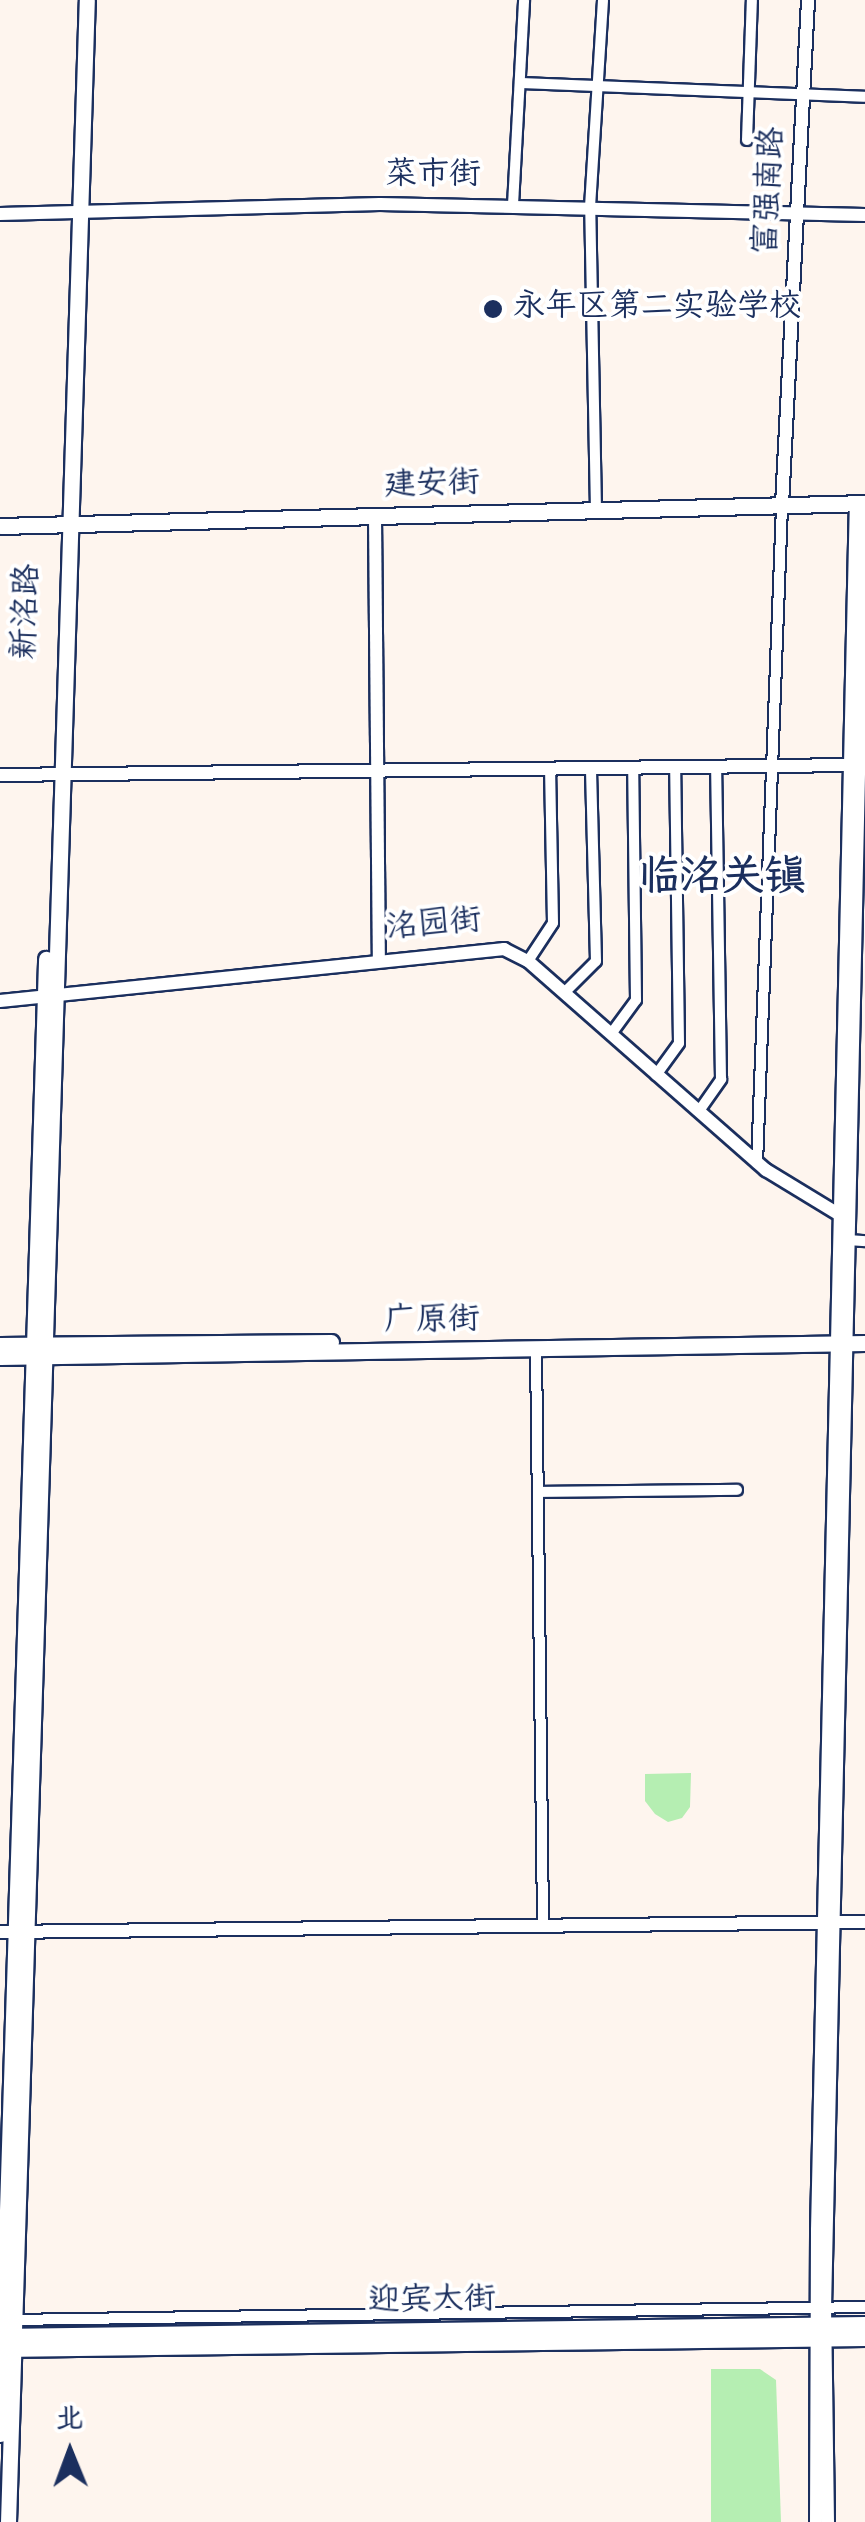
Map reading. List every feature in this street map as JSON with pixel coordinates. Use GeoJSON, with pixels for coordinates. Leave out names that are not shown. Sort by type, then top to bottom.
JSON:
{"type":"FeatureCollection","features":[{"type":"Feature","properties":{"kind":"main road","name":"新洺路"},"geometry":{"type":"LineString","coordinates":[[75,212],[76,0]]}},
{"type":"Feature","properties":{"kind":"main road","name":"新洺路"},"geometry":{"type":"LineString","coordinates":[[5,2340],[14,1932],[39,1350],[75,212],[87,0]]}},
{"type":"Feature","properties":{"kind":"main road","name":"建安街"},"geometry":{"type":"LineString","coordinates":[[0,526],[862,505]]}},
{"type":"Feature","properties":{"kind":"main road","name":"广原街"},"geometry":{"type":"LineString","coordinates":[[0,1345],[39,1350],[536,1349],[842,1339],[865,1334]]}},
{"type":"Feature","properties":{"kind":"main road","name":"广原街"},"geometry":{"type":"LineString","coordinates":[[0,1356],[39,1350],[842,1339],[865,1343]]}},
{"type":"Feature","properties":{"kind":"main road","name":"迎宾大街"},"geometry":{"type":"LineString","coordinates":[[820,2324],[865,2338]]}},
{"type":"Feature","properties":{"kind":"main road","name":"迎宾大街"},"geometry":{"type":"LineString","coordinates":[[5,2340],[865,2324]]}},
{"type":"Feature","properties":{"kind":"main road"},"geometry":{"type":"LineString","coordinates":[[0,2434],[5,2340]]}},
{"type":"Feature","properties":{"kind":"main road"},"geometry":{"type":"LineString","coordinates":[[5,2340],[8,2522]]}},
{"type":"Feature","properties":{"kind":"street"},"geometry":{"type":"LineString","coordinates":[[513,205],[524,0]]}},
{"type":"Feature","properties":{"kind":"street"},"geometry":{"type":"LineString","coordinates":[[596,510],[590,208],[603,0]]}},
{"type":"Feature","properties":{"kind":"street"},"geometry":{"type":"LineString","coordinates":[[746,140],[752,0]]}},
{"type":"Feature","properties":{"kind":"street","name":"富强南路"},"geometry":{"type":"LineString","coordinates":[[782,506],[808,0]]}},
{"type":"Feature","properties":{"kind":"street"},"geometry":{"type":"LineString","coordinates":[[520,82],[865,98]]}},
{"type":"Feature","properties":{"kind":"street","name":"菜市街"},"geometry":{"type":"LineString","coordinates":[[0,214],[513,205],[865,215]]}},
{"type":"Feature","properties":{"kind":"street"},"geometry":{"type":"LineString","coordinates":[[816,2522],[842,1339],[840,1215],[862,505]]}},
{"type":"Feature","properties":{"kind":"street"},"geometry":{"type":"LineString","coordinates":[[757,1163],[776,766],[782,506]]}},
{"type":"Feature","properties":{"kind":"street"},"geometry":{"type":"LineString","coordinates":[[374,516],[380,771],[379,959]]}},
{"type":"Feature","properties":{"kind":"street"},"geometry":{"type":"LineString","coordinates":[[0,776],[856,765]]}},
{"type":"Feature","properties":{"kind":"street"},"geometry":{"type":"LineString","coordinates":[[842,1339],[859,1060],[856,765]]}},
{"type":"Feature","properties":{"kind":"street"},"geometry":{"type":"LineString","coordinates":[[698,1111],[720,1080],[716,766]]}},
{"type":"Feature","properties":{"kind":"street"},"geometry":{"type":"LineString","coordinates":[[656,1074],[679,1043],[675,767]]}},
{"type":"Feature","properties":{"kind":"street"},"geometry":{"type":"LineString","coordinates":[[528,961],[553,919],[550,768]]}},
{"type":"Feature","properties":{"kind":"street"},"geometry":{"type":"LineString","coordinates":[[564,994],[596,961],[592,768]]}},
{"type":"Feature","properties":{"kind":"street"},"geometry":{"type":"LineString","coordinates":[[610,1034],[636,1000],[633,768]]}},
{"type":"Feature","properties":{"kind":"street","name":"洺园街"},"geometry":{"type":"LineString","coordinates":[[0,1001],[489,948],[528,961],[757,1163],[840,1215]]}},
{"type":"Feature","properties":{"kind":"street"},"geometry":{"type":"LineString","coordinates":[[849,1240],[865,1241]]}},
{"type":"Feature","properties":{"kind":"street"},"geometry":{"type":"LineString","coordinates":[[536,1349],[542,1925]]}},
{"type":"Feature","properties":{"kind":"street"},"geometry":{"type":"LineString","coordinates":[[538,1492],[737,1490]]}},
{"type":"Feature","properties":{"kind":"street"},"geometry":{"type":"LineString","coordinates":[[14,1932],[865,1922]]}},
{"type":"Feature","properties":{"kind":"street"},"geometry":{"type":"LineString","coordinates":[[5,2340],[820,2324],[865,2307]]}},
{"type":"Feature","properties":{"kind":"street"},"geometry":{"type":"LineString","coordinates":[[820,2324],[828,2522]]}},
{"type":"Feature","properties":{"kind":"green space"},"geometry":{"type":"Polygon","coordinates":[[[691,1773],[690,1807],[682,1818],[668,1822],[655,1814],[645,1801],[645,1774],[691,1773]]]}},
{"type":"Feature","properties":{"kind":"green space"},"geometry":{"type":"Polygon","coordinates":[[[711,2369],[760,2369],[776,2380],[781,2522],[711,2522],[711,2369]]]}},
{"type":"Feature","properties":{"kind":"place","name":"永年区第二实验学校"},"geometry":{"type":"Point","coordinates":[493,309]}},
{"type":"Feature","properties":{"kind":"district","name":"临洺关镇"},"geometry":{"type":"Point","coordinates":[722,882]}}]}
